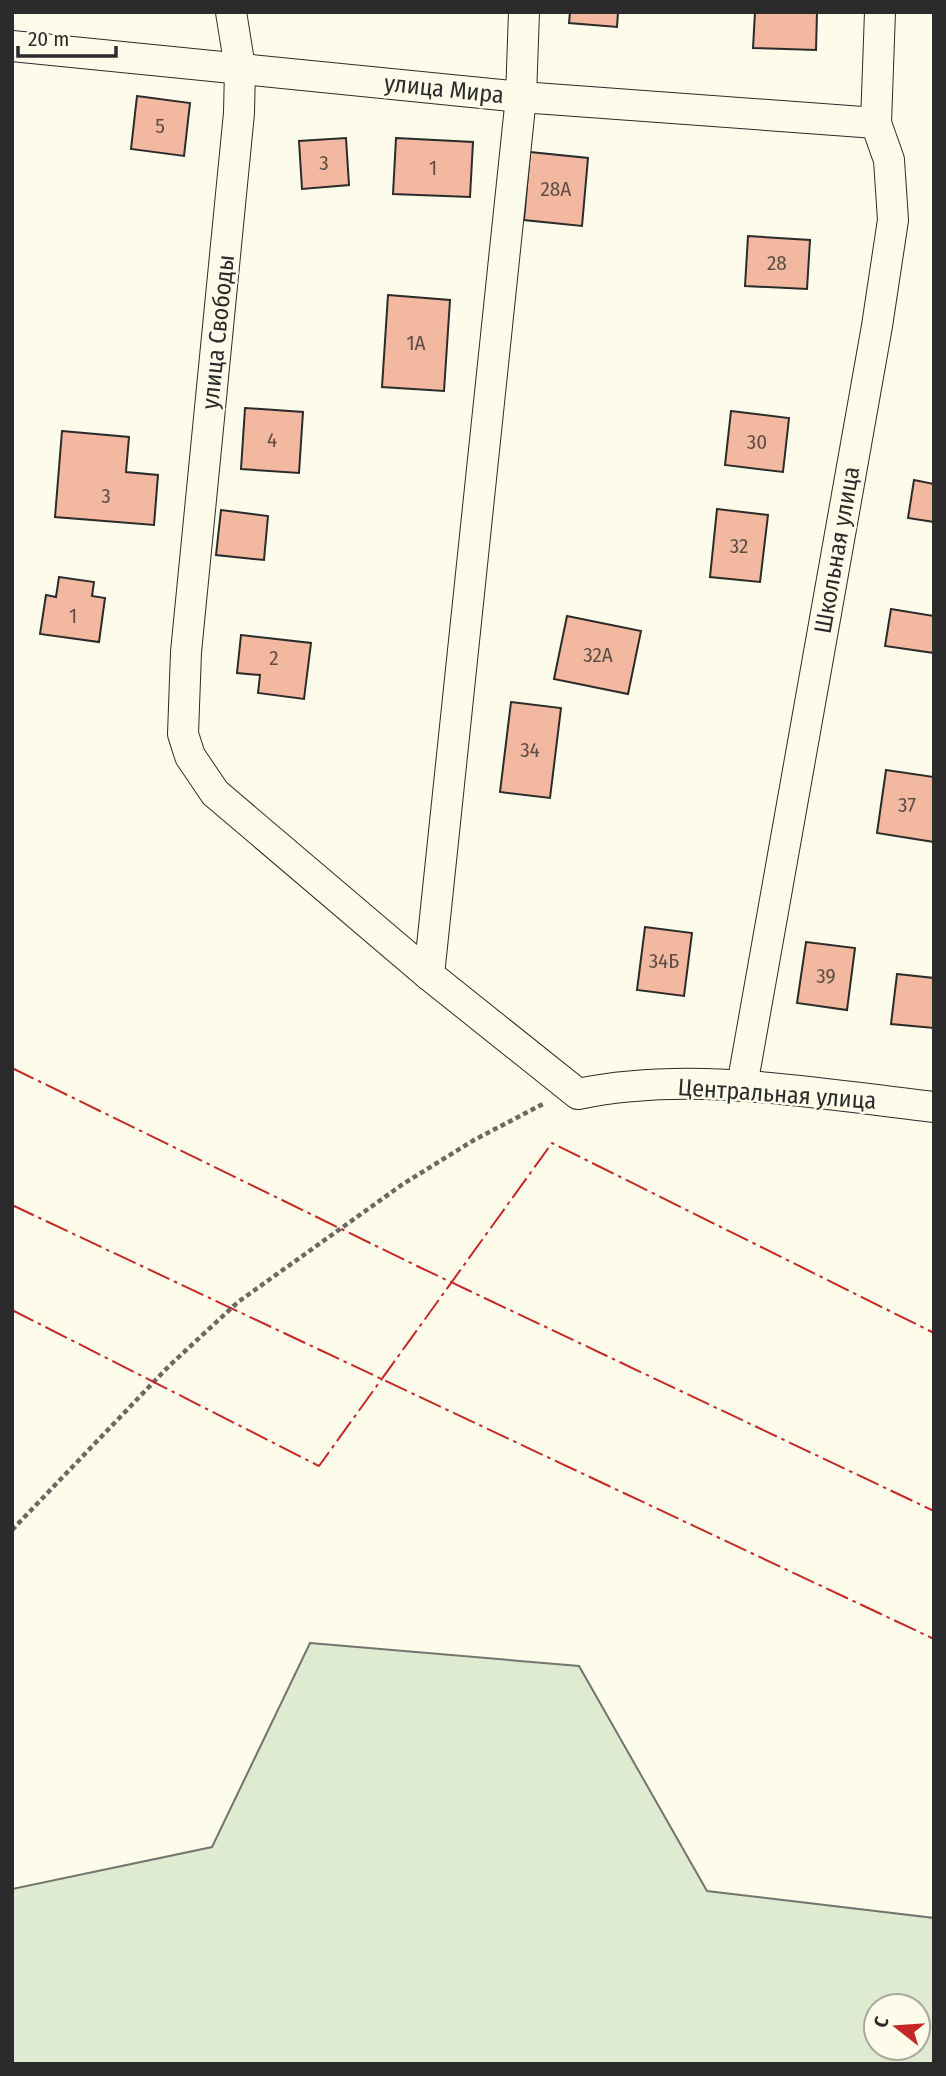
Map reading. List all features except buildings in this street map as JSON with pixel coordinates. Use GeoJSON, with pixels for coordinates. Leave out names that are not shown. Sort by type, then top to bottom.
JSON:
{"type":"FeatureCollection","features":[{"type":"Feature","properties":{"kind":"street","name":"улица Свободы"},"geometry":{"type":"LineString","coordinates":[[231,12],[230,23],[240,68],[238,127],[186,652],[183,734],[190,756],[215,793],[429,975],[578,1094]]}},
{"type":"Feature","properties":{"kind":"street"},"geometry":{"type":"LineString","coordinates":[[429,975],[521,97],[524,12]]}},
{"type":"Feature","properties":{"kind":"street","name":"Школьная улица"},"geometry":{"type":"LineString","coordinates":[[741,1086],[877,326],[891,233],[888,160],[876,123],[880,12]]}},
{"type":"Feature","properties":{"kind":"street","name":"улица Мира"},"geometry":{"type":"LineString","coordinates":[[12,46],[521,97],[876,123]]}},
{"type":"Feature","properties":{"kind":"street","name":"Центральная улица"},"geometry":{"type":"LineString","coordinates":[[578,1094],[636,1085],[741,1086],[934,1107]]}},
{"type":"Feature","properties":{"kind":"path"},"geometry":{"type":"LineString","coordinates":[[12,1530],[169,1366],[238,1302],[310,1248],[426,1169],[535,1107],[578,1094]]}},
{"type":"Feature","properties":{"kind":"green space"},"geometry":{"type":"Polygon","coordinates":[[[310,1643],[579,1666],[707,1891],[934,1918],[934,2064],[12,2064],[12,1889],[212,1847],[310,1643]]]}},
{"type":"Feature","properties":{"kind":"power"},"geometry":{"type":"LineString","coordinates":[[12,1068],[417,1266],[934,1511]]}},
{"type":"Feature","properties":{"kind":"power"},"geometry":{"type":"LineString","coordinates":[[12,1310],[319,1466],[552,1143],[934,1333]]}},
{"type":"Feature","properties":{"kind":"power"},"geometry":{"type":"LineString","coordinates":[[12,1205],[934,1639]]}}]}
